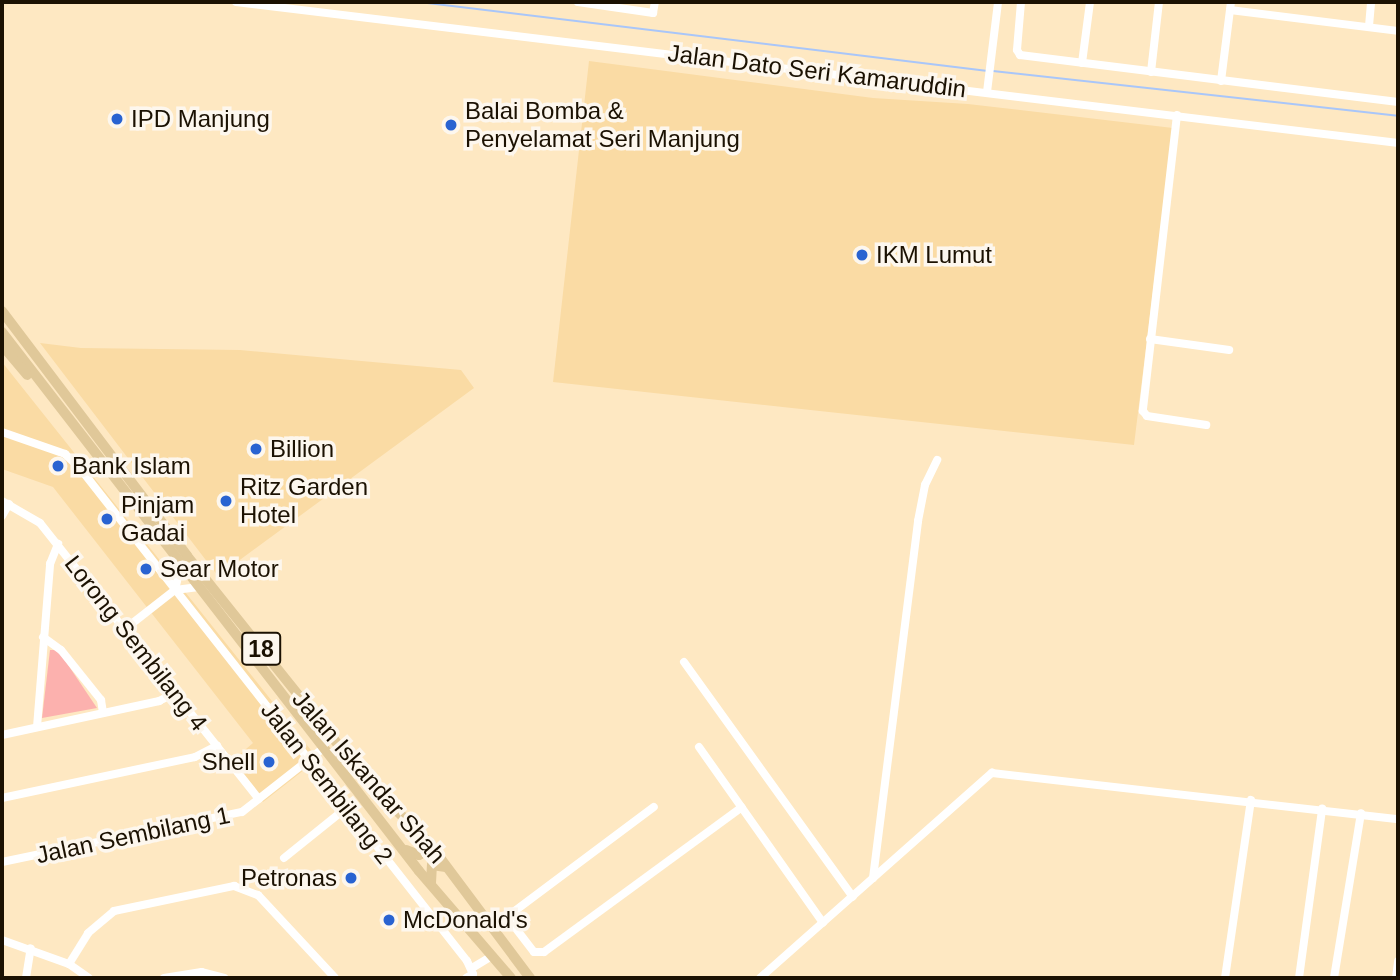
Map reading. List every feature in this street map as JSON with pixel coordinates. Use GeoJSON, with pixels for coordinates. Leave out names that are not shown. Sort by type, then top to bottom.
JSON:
{"type":"FeatureCollection","features":[{"type":"Feature","properties":{"kind":"main road"},"geometry":{"type":"LineString","coordinates":[[2,304],[18,331]]}},
{"type":"Feature","properties":{"kind":"main road","name":"Jalan Iskandar Shah"},"geometry":{"type":"LineString","coordinates":[[2,310],[187,556],[368,782],[421,835],[448,868],[530,978]]}},
{"type":"Feature","properties":{"kind":"main road","name":"Jalan Iskandar Shah"},"geometry":{"type":"LineString","coordinates":[[2,332],[181,565],[326,747],[402,849],[511,978]]}},
{"type":"Feature","properties":{"kind":"main road"},"geometry":{"type":"LineString","coordinates":[[2,345],[59,408]]}},
{"type":"Feature","properties":{"kind":"main road"},"geometry":{"type":"LineString","coordinates":[[402,849],[419,855],[424,844],[421,835]]}},
{"type":"Feature","properties":{"kind":"main road"},"geometry":{"type":"LineString","coordinates":[[433,887],[429,873],[432,865],[448,868]]}},
{"type":"Feature","properties":{"kind":"street","name":"Jalan Dato Seri Kamaruddin"},"geometry":{"type":"LineString","coordinates":[[236,2],[1398,143]]}},
{"type":"Feature","properties":{"kind":"street"},"geometry":{"type":"LineString","coordinates":[[578,2],[653,13],[655,2]]}},
{"type":"Feature","properties":{"kind":"street"},"geometry":{"type":"LineString","coordinates":[[987,92],[998,2]]}},
{"type":"Feature","properties":{"kind":"street"},"geometry":{"type":"LineString","coordinates":[[1021,2],[1018,54],[1398,102]]}},
{"type":"Feature","properties":{"kind":"street"},"geometry":{"type":"LineString","coordinates":[[1082,63],[1090,2]]}},
{"type":"Feature","properties":{"kind":"street"},"geometry":{"type":"LineString","coordinates":[[1151,72],[1159,2]]}},
{"type":"Feature","properties":{"kind":"street"},"geometry":{"type":"LineString","coordinates":[[1369,26],[1371,2]]}},
{"type":"Feature","properties":{"kind":"street"},"geometry":{"type":"LineString","coordinates":[[1221,80],[1230,6],[1398,31]]}},
{"type":"Feature","properties":{"kind":"street"},"geometry":{"type":"LineString","coordinates":[[1177,116],[1150,339],[1144,414],[1206,425]]}},
{"type":"Feature","properties":{"kind":"street"},"geometry":{"type":"LineString","coordinates":[[1150,339],[1229,350]]}},
{"type":"Feature","properties":{"kind":"street","name":"Jalan Sembilang 2"},"geometry":{"type":"LineString","coordinates":[[2,432],[75,462],[472,968]]}},
{"type":"Feature","properties":{"kind":"street"},"geometry":{"type":"LineString","coordinates":[[873,878],[918,521],[925,485],[937,460]]}},
{"type":"Feature","properties":{"kind":"street"},"geometry":{"type":"LineString","coordinates":[[2,516],[5,503]]}},
{"type":"Feature","properties":{"kind":"street","name":"Lorong Sembilang 4"},"geometry":{"type":"LineString","coordinates":[[5,503],[31,514],[58,544],[259,799]]}},
{"type":"Feature","properties":{"kind":"street"},"geometry":{"type":"LineString","coordinates":[[37,727],[50,564],[58,544]]}},
{"type":"Feature","properties":{"kind":"street"},"geometry":{"type":"LineString","coordinates":[[175,590],[181,565]]}},
{"type":"Feature","properties":{"kind":"street"},"geometry":{"type":"LineString","coordinates":[[125,629],[175,590],[199,587]]}},
{"type":"Feature","properties":{"kind":"street"},"geometry":{"type":"LineString","coordinates":[[43,637],[61,650],[101,700],[103,713]]}},
{"type":"Feature","properties":{"kind":"street"},"geometry":{"type":"LineString","coordinates":[[684,662],[853,897]]}},
{"type":"Feature","properties":{"kind":"street"},"geometry":{"type":"LineString","coordinates":[[2,734],[103,713],[175,692]]}},
{"type":"Feature","properties":{"kind":"street"},"geometry":{"type":"LineString","coordinates":[[2,797],[195,757],[217,746]]}},
{"type":"Feature","properties":{"kind":"street","name":"Jalan Sembilang 1"},"geometry":{"type":"LineString","coordinates":[[2,862],[231,816],[259,799],[326,747]]}},
{"type":"Feature","properties":{"kind":"street"},"geometry":{"type":"LineString","coordinates":[[699,747],[823,923]]}},
{"type":"Feature","properties":{"kind":"street"},"geometry":{"type":"LineString","coordinates":[[760,978],[992,773],[1251,800],[1398,819]]}},
{"type":"Feature","properties":{"kind":"street"},"geometry":{"type":"LineString","coordinates":[[1225,978],[1251,800]]}},
{"type":"Feature","properties":{"kind":"street"},"geometry":{"type":"LineString","coordinates":[[492,928],[654,807]]}},
{"type":"Feature","properties":{"kind":"street"},"geometry":{"type":"LineString","coordinates":[[507,917],[534,952],[544,952],[742,807]]}},
{"type":"Feature","properties":{"kind":"street"},"geometry":{"type":"LineString","coordinates":[[284,858],[346,808]]}},
{"type":"Feature","properties":{"kind":"street"},"geometry":{"type":"LineString","coordinates":[[1298,978],[1322,809]]}},
{"type":"Feature","properties":{"kind":"street"},"geometry":{"type":"LineString","coordinates":[[1335,978],[1360,813]]}},
{"type":"Feature","properties":{"kind":"street"},"geometry":{"type":"LineString","coordinates":[[69,964],[88,933],[114,911],[234,886],[258,895],[335,978]]}},
{"type":"Feature","properties":{"kind":"street"},"geometry":{"type":"LineString","coordinates":[[2,940],[31,948],[69,964],[89,978]]}},
{"type":"Feature","properties":{"kind":"street"},"geometry":{"type":"LineString","coordinates":[[26,978],[31,948]]}},
{"type":"Feature","properties":{"kind":"street"},"geometry":{"type":"LineString","coordinates":[[466,978],[472,968],[492,956]]}},
{"type":"Feature","properties":{"kind":"street"},"geometry":{"type":"LineString","coordinates":[[1397,978],[1398,961]]}},
{"type":"Feature","properties":{"kind":"street"},"geometry":{"type":"LineString","coordinates":[[164,978],[202,972],[224,978]]}},
{"type":"Feature","properties":{"kind":"shaded area","name":"IKM Lumut"},"geometry":{"type":"Polygon","coordinates":[[[589,61],[873,98],[968,104],[1173,128],[1134,445],[553,382],[589,61]]]}},
{"type":"Feature","properties":{"kind":"shaded area"},"geometry":{"type":"Polygon","coordinates":[[[40,343],[81,348],[240,350],[461,370],[474,388],[218,576],[40,343]]]}},
{"type":"Feature","properties":{"kind":"shaded area"},"geometry":{"type":"Polygon","coordinates":[[[2,362],[318,759],[263,802],[232,761],[253,743],[53,487],[2,469],[2,362]]]}},
{"type":"Feature","properties":{"kind":"shaded area"},"geometry":{"type":"Polygon","coordinates":[[[50,650],[58,650],[97,708],[42,718],[50,650]]]}},
{"type":"Feature","properties":{"kind":"waterway"},"geometry":{"type":"LineString","coordinates":[[419,2],[988,71]]}},
{"type":"Feature","properties":{"kind":"waterway"},"geometry":{"type":"LineString","coordinates":[[993,71],[1398,116]]}},
{"type":"Feature","properties":{"kind":"place","name":"IPD Manjung"},"geometry":{"type":"Point","coordinates":[117,119]}},
{"type":"Feature","properties":{"kind":"place","name":"Balai Bomba & Penyelamat Seri Manjung"},"geometry":{"type":"Point","coordinates":[451,125]}},
{"type":"Feature","properties":{"kind":"place","name":"IKM Lumut"},"geometry":{"type":"Point","coordinates":[862,255]}},
{"type":"Feature","properties":{"kind":"place","name":"Billion"},"geometry":{"type":"Point","coordinates":[256,449]}},
{"type":"Feature","properties":{"kind":"place","name":"Bank Islam"},"geometry":{"type":"Point","coordinates":[58,466]}},
{"type":"Feature","properties":{"kind":"place","name":"Ritz Garden Hotel"},"geometry":{"type":"Point","coordinates":[226,501]}},
{"type":"Feature","properties":{"kind":"place","name":"Pinjam Gadai"},"geometry":{"type":"Point","coordinates":[107,519]}},
{"type":"Feature","properties":{"kind":"place","name":"Sear Motor"},"geometry":{"type":"Point","coordinates":[146,569]}},
{"type":"Feature","properties":{"kind":"place","name":"Shell"},"geometry":{"type":"Point","coordinates":[269,762]}},
{"type":"Feature","properties":{"kind":"place","name":"Petronas"},"geometry":{"type":"Point","coordinates":[351,878]}},
{"type":"Feature","properties":{"kind":"place","name":"McDonald's"},"geometry":{"type":"Point","coordinates":[389,920]}}]}
